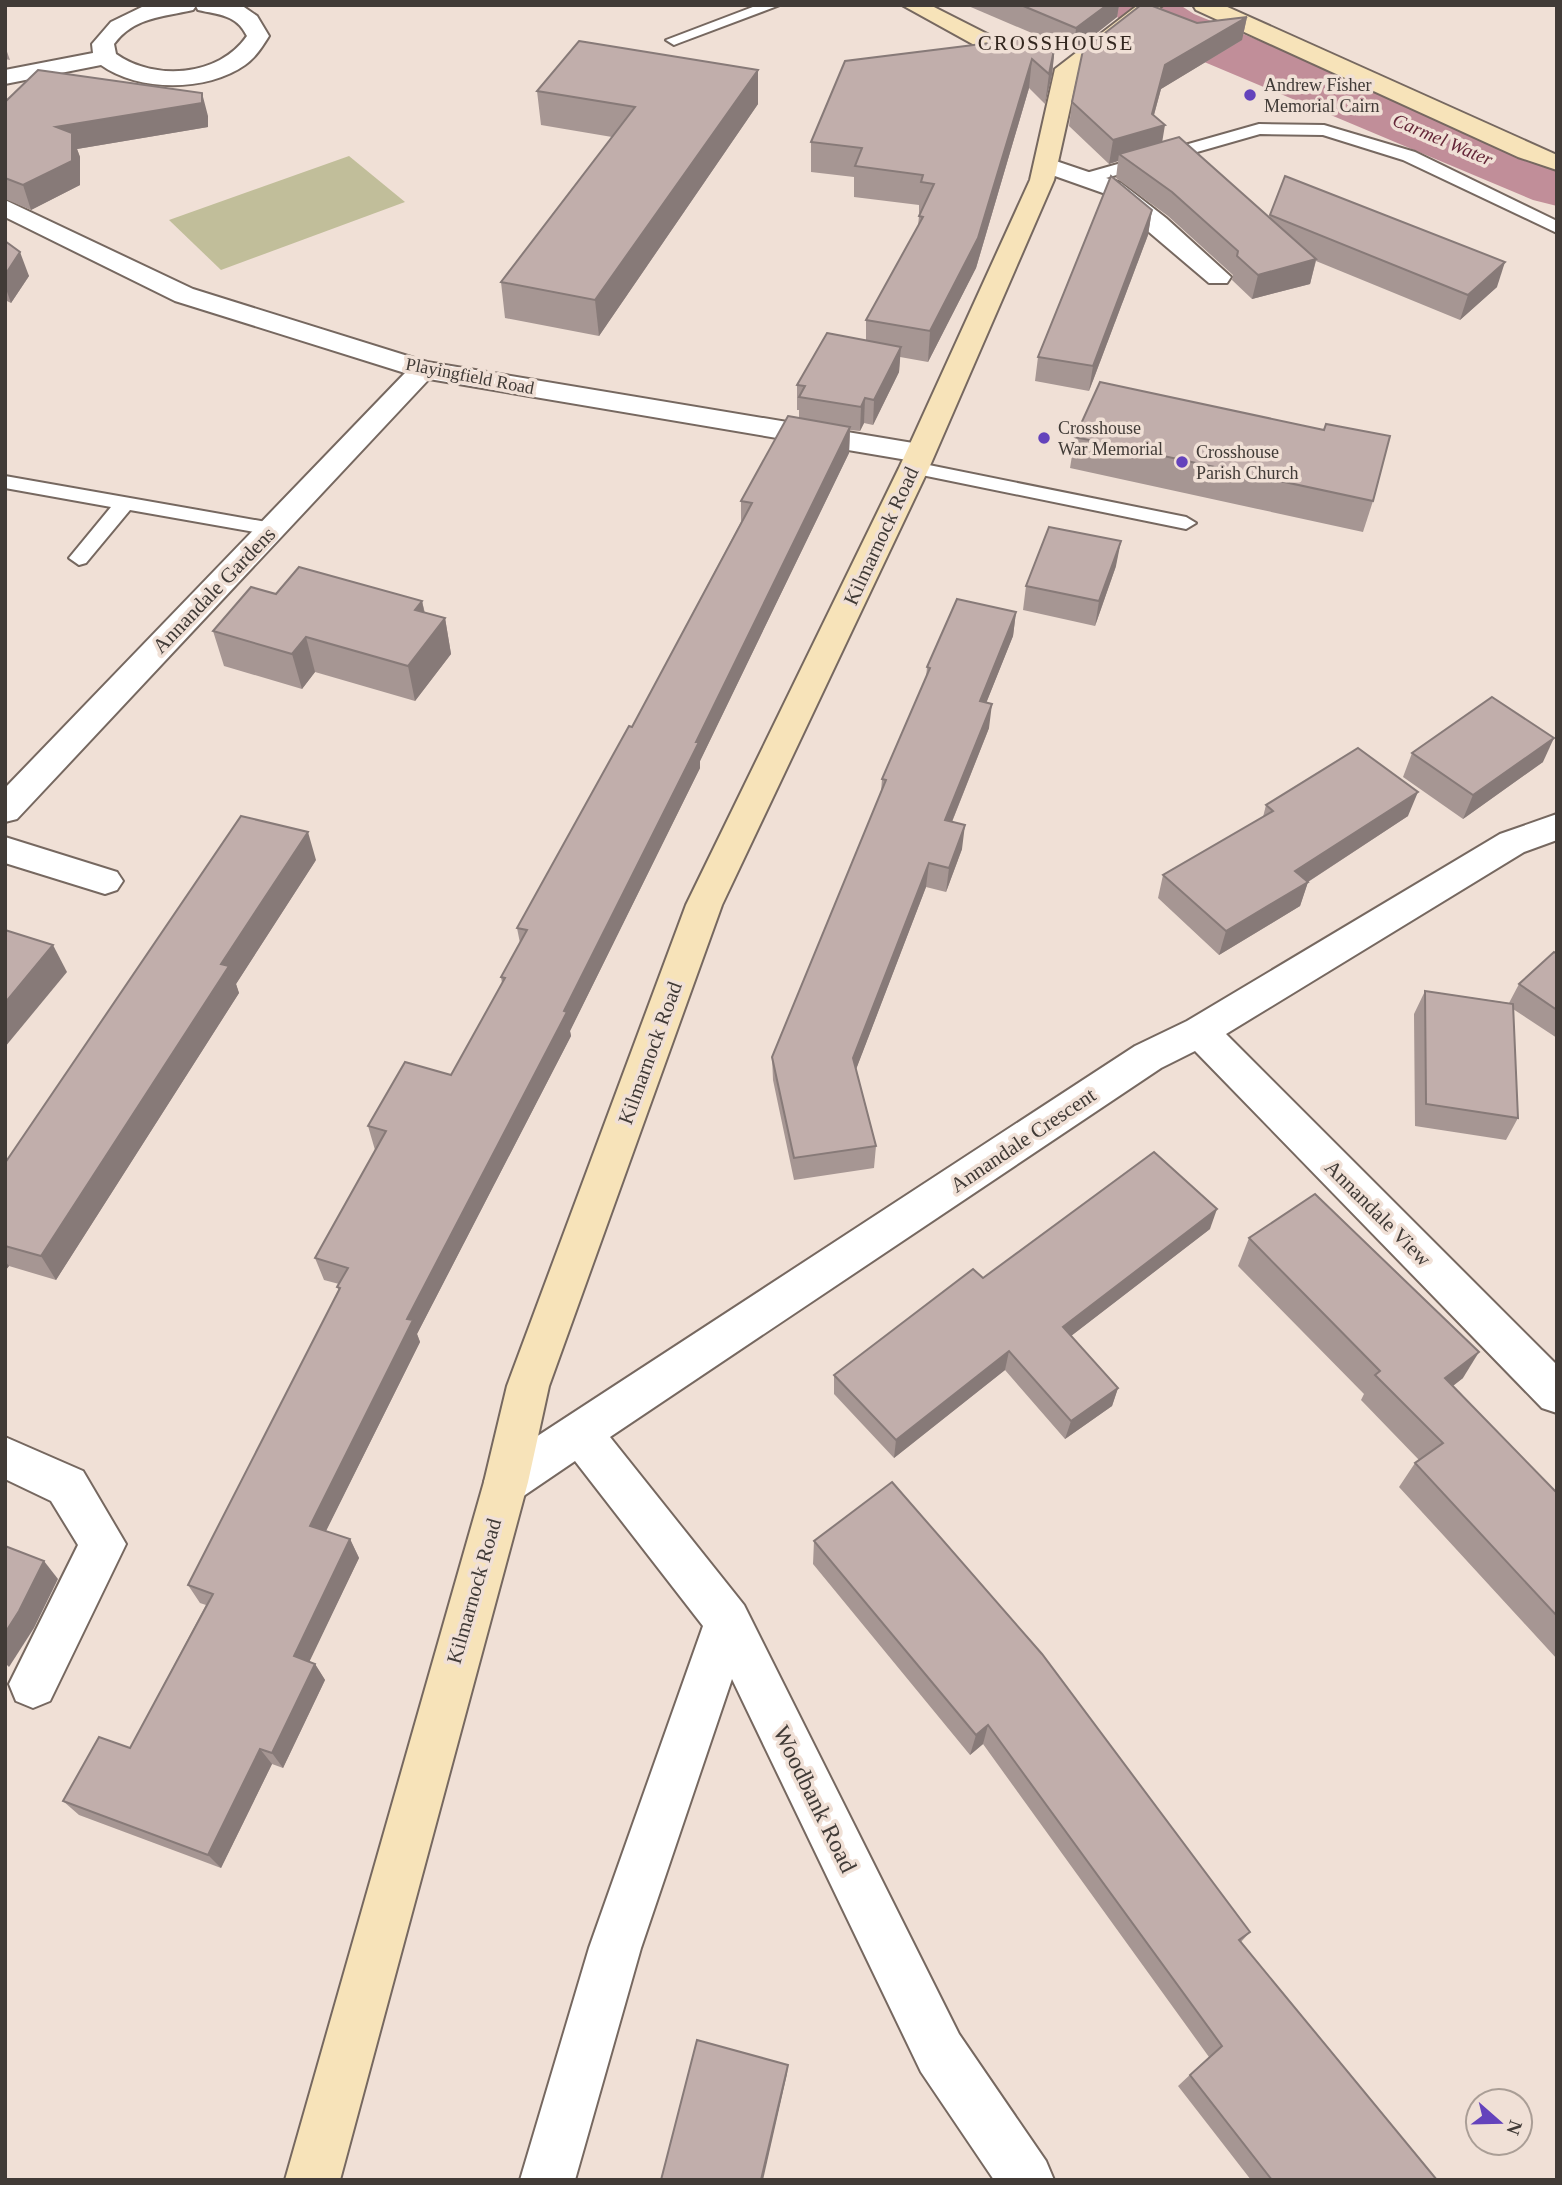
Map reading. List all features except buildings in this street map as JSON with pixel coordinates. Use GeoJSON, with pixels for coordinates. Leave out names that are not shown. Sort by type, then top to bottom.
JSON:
{"type":"FeatureCollection","features":[{"type":"Feature","properties":{"kind":"main road"},"geometry":{"type":"LineString","coordinates":[[913,5],[995,47],[1067,69],[1152,5]]}},
{"type":"Feature","properties":{"kind":"main road"},"geometry":{"type":"LineString","coordinates":[[1204,5],[1527,152],[1557,163]]}},
{"type":"Feature","properties":{"kind":"main road","name":"Kilmarnock Road"},"geometry":{"type":"LineString","coordinates":[[312,2180],[506,1482],[528,1386],[704,905],[917,461],[1047,165],[1067,69]]}},
{"type":"Feature","properties":{"kind":"street"},"geometry":{"type":"LineString","coordinates":[[185,5],[138,15],[119,24],[103,44],[105,57],[125,71],[148,76],[175,77],[223,67],[253,48],[258,36],[252,20],[237,11],[206,5]]}},
{"type":"Feature","properties":{"kind":"street"},"geometry":{"type":"LineString","coordinates":[[5,77],[105,57]]}},
{"type":"Feature","properties":{"kind":"street"},"geometry":{"type":"LineString","coordinates":[[1047,165],[1112,188],[1157,223],[1218,277]]}},
{"type":"Feature","properties":{"kind":"street","name":"Playingfield Road"},"geometry":{"type":"LineString","coordinates":[[5,207],[184,295],[423,370],[917,461]]}},
{"type":"Feature","properties":{"kind":"street","name":"Annandale Gardens"},"geometry":{"type":"LineString","coordinates":[[5,810],[423,370]]}},
{"type":"Feature","properties":{"kind":"street","name":"Annandale Crescent"},"geometry":{"type":"LineString","coordinates":[[506,1482],[1148,1057],[1200,1031],[1512,843],[1557,825]]}},
{"type":"Feature","properties":{"kind":"street"},"geometry":{"type":"LineString","coordinates":[[5,850],[105,881]]}},
{"type":"Feature","properties":{"kind":"street","name":"Annandale View"},"geometry":{"type":"LineString","coordinates":[[1200,1031],[1557,1394]]}},
{"type":"Feature","properties":{"kind":"street","name":"Woodbank Road"},"geometry":{"type":"LineString","coordinates":[[580,1433],[728,1621],[940,2053],[1027,2180]]}},
{"type":"Feature","properties":{"kind":"street"},"geometry":{"type":"LineString","coordinates":[[5,1457],[66,1486],[103,1544],[33,1684]]}},
{"type":"Feature","properties":{"kind":"street"},"geometry":{"type":"LineString","coordinates":[[547,2180],[615,1948],[728,1621]]}},
{"type":"Feature","properties":{"kind":"lane"},"geometry":{"type":"LineString","coordinates":[[674,40],[773,5]]}},
{"type":"Feature","properties":{"kind":"lane"},"geometry":{"type":"LineString","coordinates":[[1085,179],[1259,130],[1324,130],[1409,156],[1557,228]]}},
{"type":"Feature","properties":{"kind":"lane"},"geometry":{"type":"LineString","coordinates":[[917,461],[1186,523]]}},
{"type":"Feature","properties":{"kind":"lane"},"geometry":{"type":"LineString","coordinates":[[5,482],[272,529]]}},
{"type":"Feature","properties":{"kind":"lane"},"geometry":{"type":"LineString","coordinates":[[79,558],[125,503]]}},
{"type":"Feature","properties":{"kind":"shaded area"},"geometry":{"type":"Polygon","coordinates":[[[349,156],[405,202],[221,270],[169,220],[349,156]]]}},
{"type":"Feature","properties":{"kind":"waterway","name":"Carmel Water"},"geometry":{"type":"LineString","coordinates":[[1139,5],[1173,27],[1557,186]]}},
{"type":"Feature","properties":{"kind":"place","name":"Andrew Fisher Memorial Cairn"},"geometry":{"type":"Point","coordinates":[1250,95]}},
{"type":"Feature","properties":{"kind":"place","name":"Crosshouse War Memorial"},"geometry":{"type":"Point","coordinates":[1044,438]}},
{"type":"Feature","properties":{"kind":"place","name":"Crosshouse Parish Church"},"geometry":{"type":"Point","coordinates":[1182,462]}},
{"type":"Feature","properties":{"kind":"district","name":"CROSSHOUSE"},"geometry":{"type":"Point","coordinates":[1056,43]}}]}
